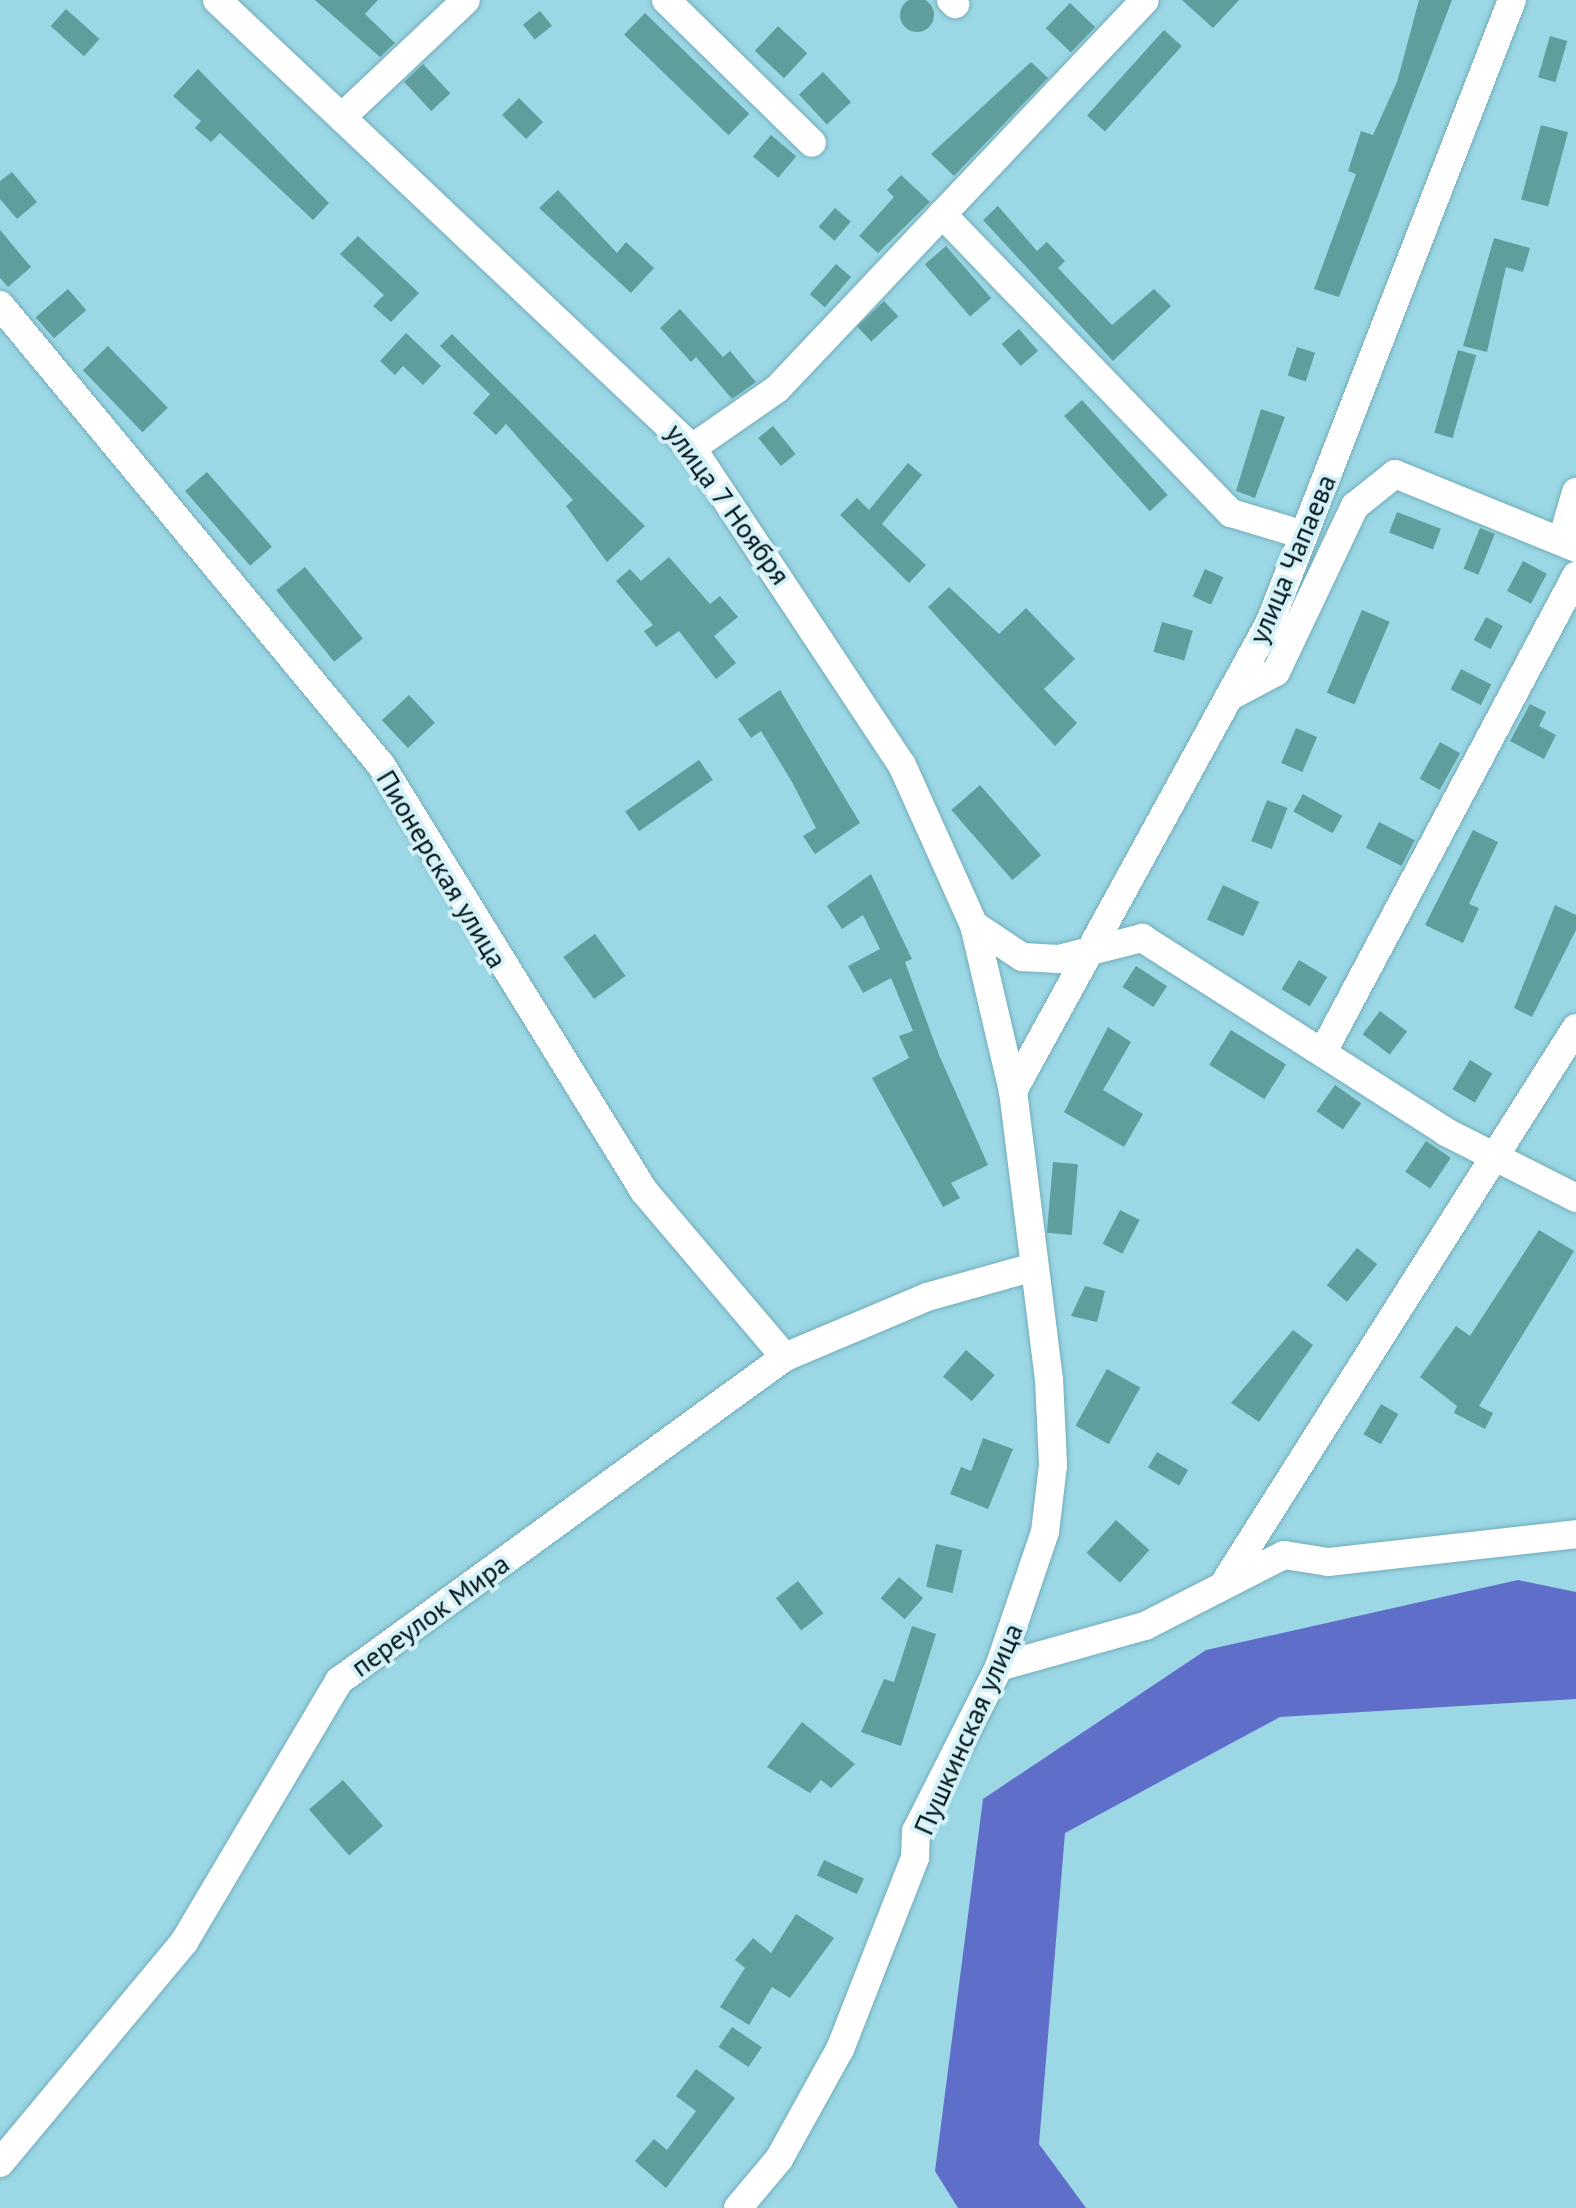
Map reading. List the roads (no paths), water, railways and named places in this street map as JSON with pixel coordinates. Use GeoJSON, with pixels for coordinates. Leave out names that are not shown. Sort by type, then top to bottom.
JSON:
{"type":"FeatureCollection","features":[{"type":"Feature","properties":{"kind":"street","name":"улица 7 Ноября"},"geometry":{"type":"LineString","coordinates":[[217,0],[692,448],[848,673],[902,765],[974,925],[1013,1091]]}},
{"type":"Feature","properties":{"kind":"street"},"geometry":{"type":"LineString","coordinates":[[342,116],[466,0]]}},
{"type":"Feature","properties":{"kind":"street"},"geometry":{"type":"LineString","coordinates":[[666,0],[812,142]]}},
{"type":"Feature","properties":{"kind":"street"},"geometry":{"type":"LineString","coordinates":[[692,448],[776,390],[1145,0]]}},
{"type":"Feature","properties":{"kind":"street","name":"улица Чапаева"},"geometry":{"type":"LineString","coordinates":[[1013,1091],[1270,622],[1512,0]]}},
{"type":"Feature","properties":{"kind":"street"},"geometry":{"type":"LineString","coordinates":[[942,214],[1231,513],[1304,535]]}},
{"type":"Feature","properties":{"kind":"street","name":"Пионерская улица"},"geometry":{"type":"LineString","coordinates":[[0,305],[381,765],[644,1190],[785,1357]]}},
{"type":"Feature","properties":{"kind":"street"},"geometry":{"type":"LineString","coordinates":[[1228,698],[1276,672],[1355,506],[1394,474],[1569,544],[1576,492]]}},
{"type":"Feature","properties":{"kind":"street"},"geometry":{"type":"LineString","coordinates":[[1325,1048],[1576,576]]}},
{"type":"Feature","properties":{"kind":"street"},"geometry":{"type":"LineString","coordinates":[[974,925],[1022,958],[1059,959],[1095,945],[1142,938],[1325,1048],[1495,1159],[1576,1198]]}},
{"type":"Feature","properties":{"kind":"street"},"geometry":{"type":"LineString","coordinates":[[1228,1579],[1576,1028]]}},
{"type":"Feature","properties":{"kind":"street","name":"Пушкинская улица"},"geometry":{"type":"LineString","coordinates":[[738,2208],[780,2158],[840,2049],[914,1858],[916,1831],[1000,1666],[1045,1532],[1053,1465],[1013,1091]]}},
{"type":"Feature","properties":{"kind":"street","name":"переулок Мира"},"geometry":{"type":"LineString","coordinates":[[0,2163],[184,1942],[339,1680],[785,1357],[928,1297],[1034,1267]]}},
{"type":"Feature","properties":{"kind":"street"},"geometry":{"type":"LineString","coordinates":[[1000,1666],[1088,1648],[1284,1555],[1328,1562],[1576,1534]]}},
{"type":"Feature","properties":{"kind":"water"},"geometry":{"type":"Polygon","coordinates":[[[1518,1580],[1576,1592],[1576,1699],[1280,1717],[1065,1833],[1039,2144],[1086,2208],[958,2208],[935,2171],[983,1799],[1206,1650],[1518,1580]]]}}]}
